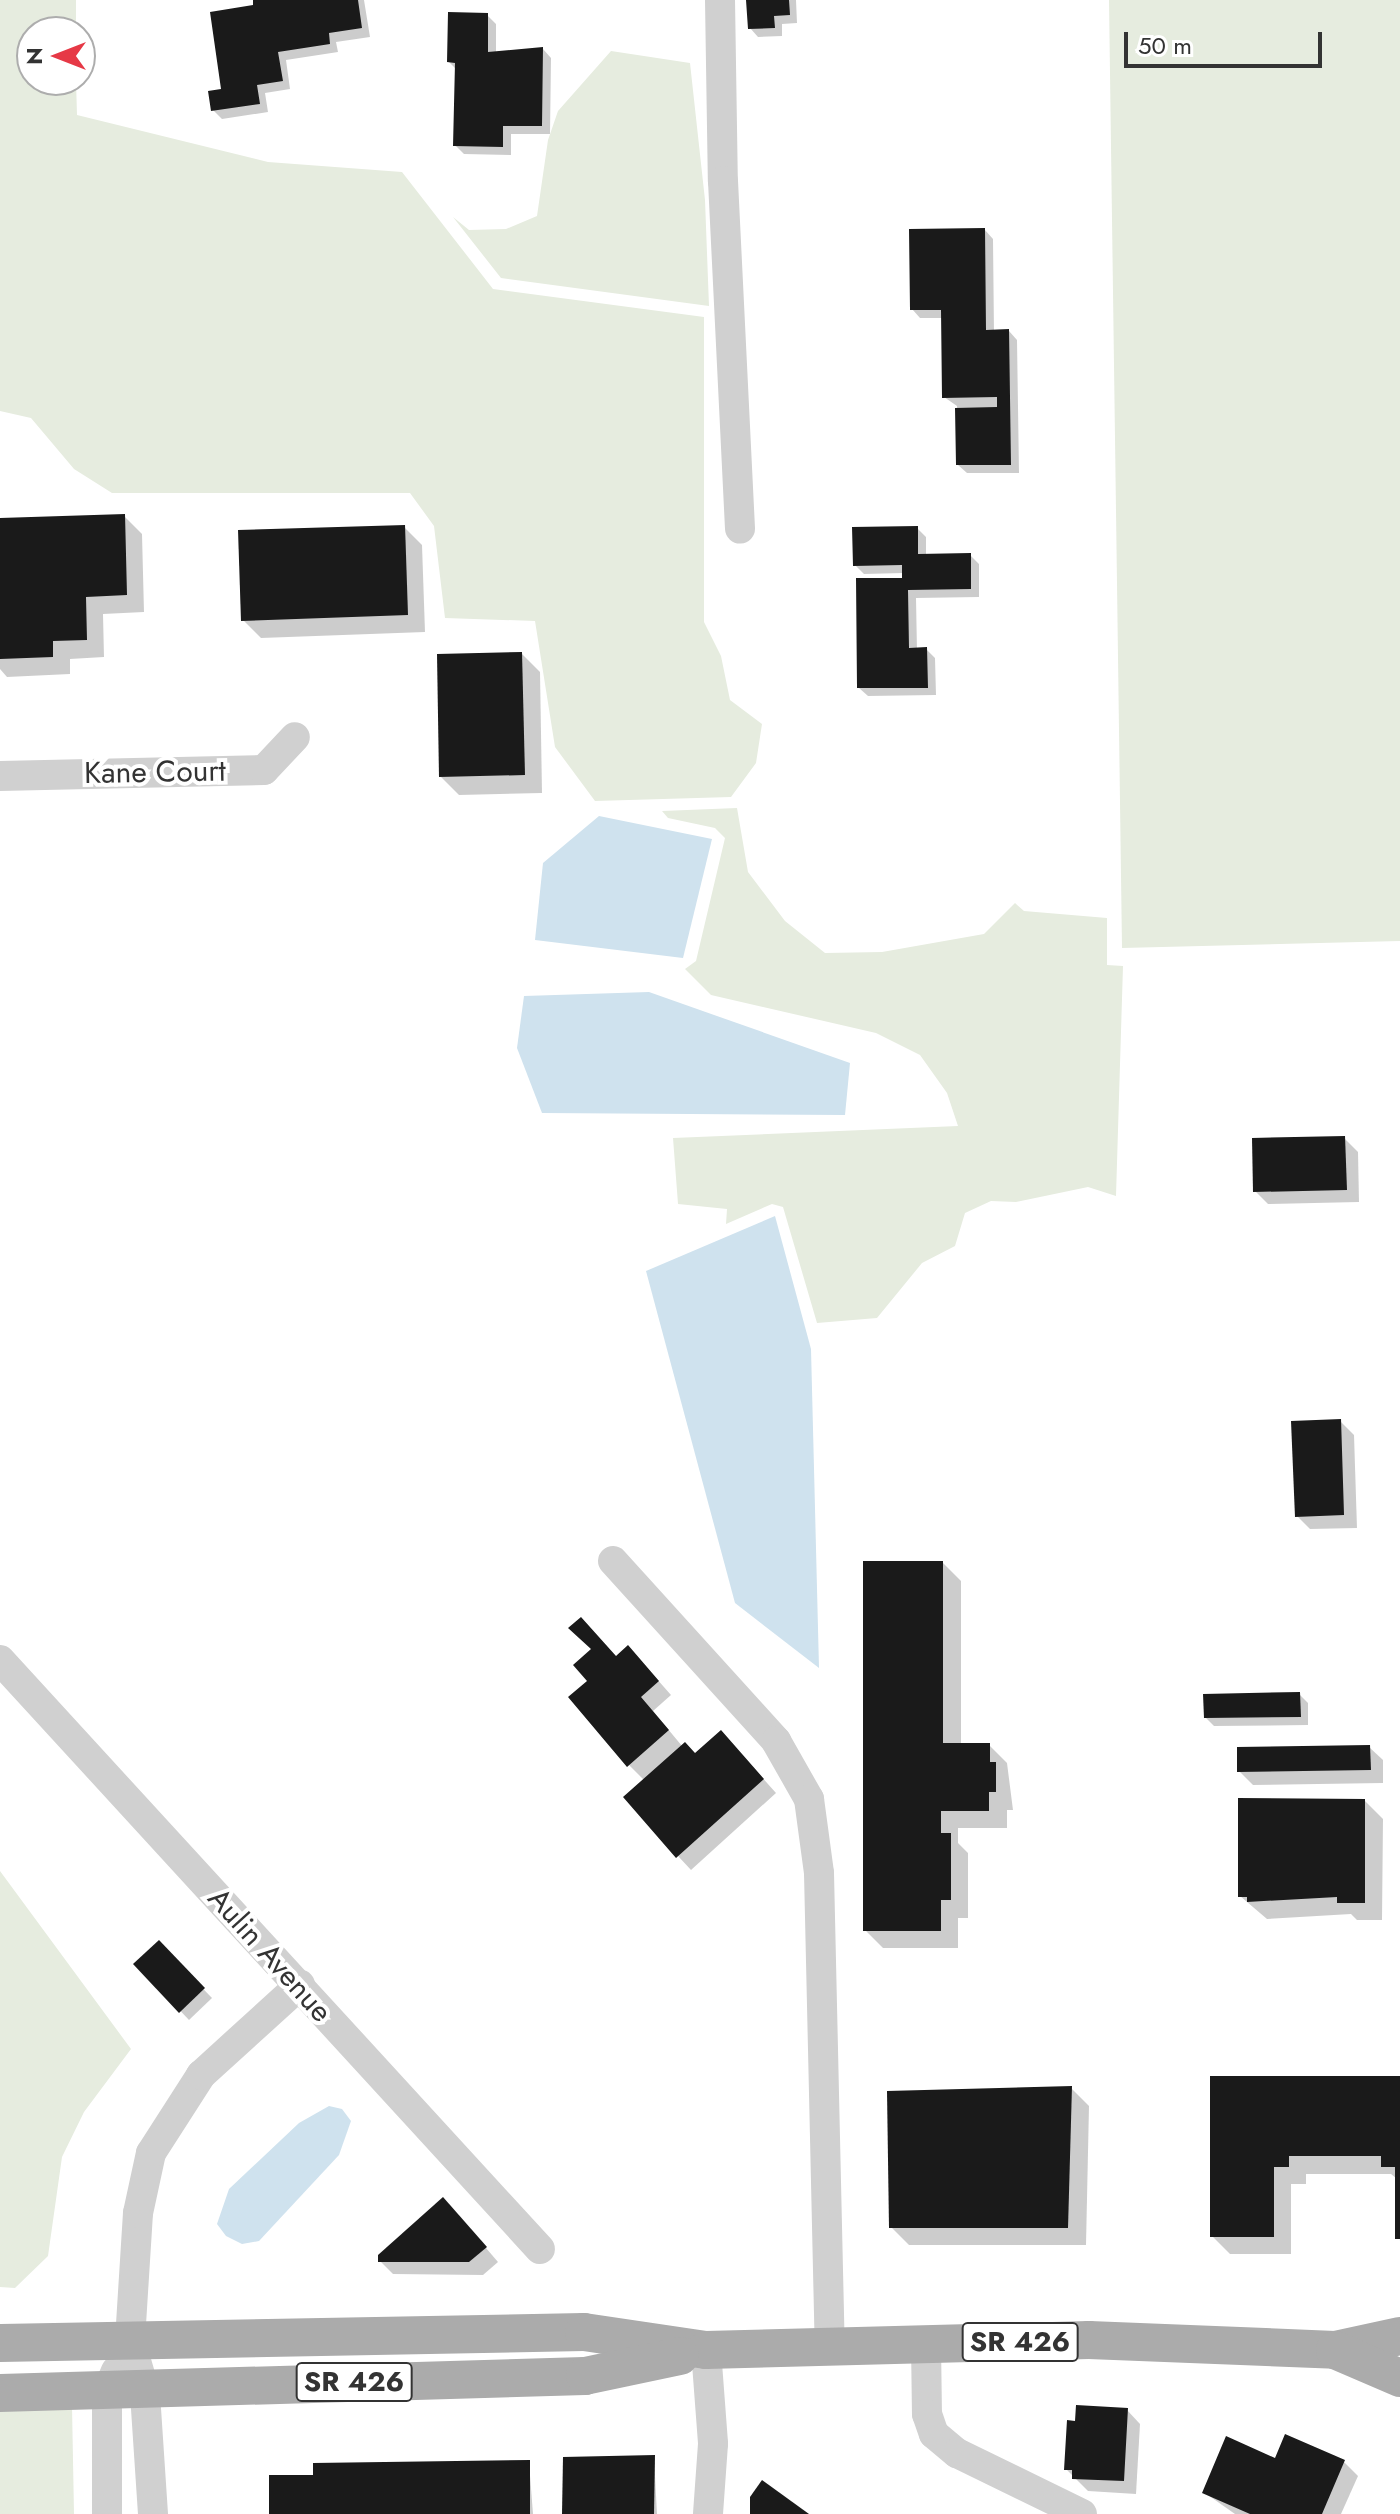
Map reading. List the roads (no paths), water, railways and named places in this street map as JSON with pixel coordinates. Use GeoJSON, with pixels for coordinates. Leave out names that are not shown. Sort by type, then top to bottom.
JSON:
{"type":"FeatureCollection","features":[{"type":"Feature","properties":{"kind":"main road","name":"SR 426"},"geometry":{"type":"LineString","coordinates":[[0,2343],[584,2332],[706,2350],[926,2344],[1217,2342],[1335,2350],[1400,2336]]}},
{"type":"Feature","properties":{"kind":"main road","name":"SR 426"},"geometry":{"type":"LineString","coordinates":[[0,2393],[145,2392],[585,2376],[706,2350]]}},
{"type":"Feature","properties":{"kind":"main road","name":"SR 426"},"geometry":{"type":"LineString","coordinates":[[1335,2350],[1400,2378]]}},
{"type":"Feature","properties":{"kind":"street"},"geometry":{"type":"LineString","coordinates":[[720,0],[723,181],[740,529]]}},
{"type":"Feature","properties":{"kind":"street","name":"Kane Court"},"geometry":{"type":"LineString","coordinates":[[0,776],[264,770],[295,737]]}},
{"type":"Feature","properties":{"kind":"street"},"geometry":{"type":"LineString","coordinates":[[613,1561],[776,1741],[809,1799],[819,1873],[830,2347]]}},
{"type":"Feature","properties":{"kind":"street","name":"Aulin Avenue"},"geometry":{"type":"LineString","coordinates":[[0,1660],[540,2249]]}},
{"type":"Feature","properties":{"kind":"street"},"geometry":{"type":"LineString","coordinates":[[153,2514],[145,2392],[130,2340],[138,2213],[151,2153],[201,2075],[300,1985]]}},
{"type":"Feature","properties":{"kind":"street"},"geometry":{"type":"LineString","coordinates":[[107,2514],[107,2392],[130,2340]]}},
{"type":"Feature","properties":{"kind":"street"},"geometry":{"type":"LineString","coordinates":[[926,2344],[927,2414],[934,2434],[957,2453],[1082,2514]]}},
{"type":"Feature","properties":{"kind":"street"},"geometry":{"type":"LineString","coordinates":[[706,2350],[713,2444],[708,2514]]}},
{"type":"Feature","properties":{"kind":"water"},"geometry":{"type":"Polygon","coordinates":[[[599,816],[712,839],[683,958],[535,940],[543,863],[599,816]]]}},
{"type":"Feature","properties":{"kind":"water"},"geometry":{"type":"Polygon","coordinates":[[[649,992],[850,1063],[845,1115],[542,1113],[517,1048],[524,996],[649,992]]]}},
{"type":"Feature","properties":{"kind":"water"},"geometry":{"type":"Polygon","coordinates":[[[775,1216],[811,1349],[819,1668],[735,1603],[646,1271],[775,1216]]]}},
{"type":"Feature","properties":{"kind":"water"},"geometry":{"type":"Polygon","coordinates":[[[329,2106],[342,2109],[351,2121],[339,2155],[259,2241],[242,2244],[226,2236],[217,2224],[229,2189],[299,2123],[329,2106]]]}}]}
